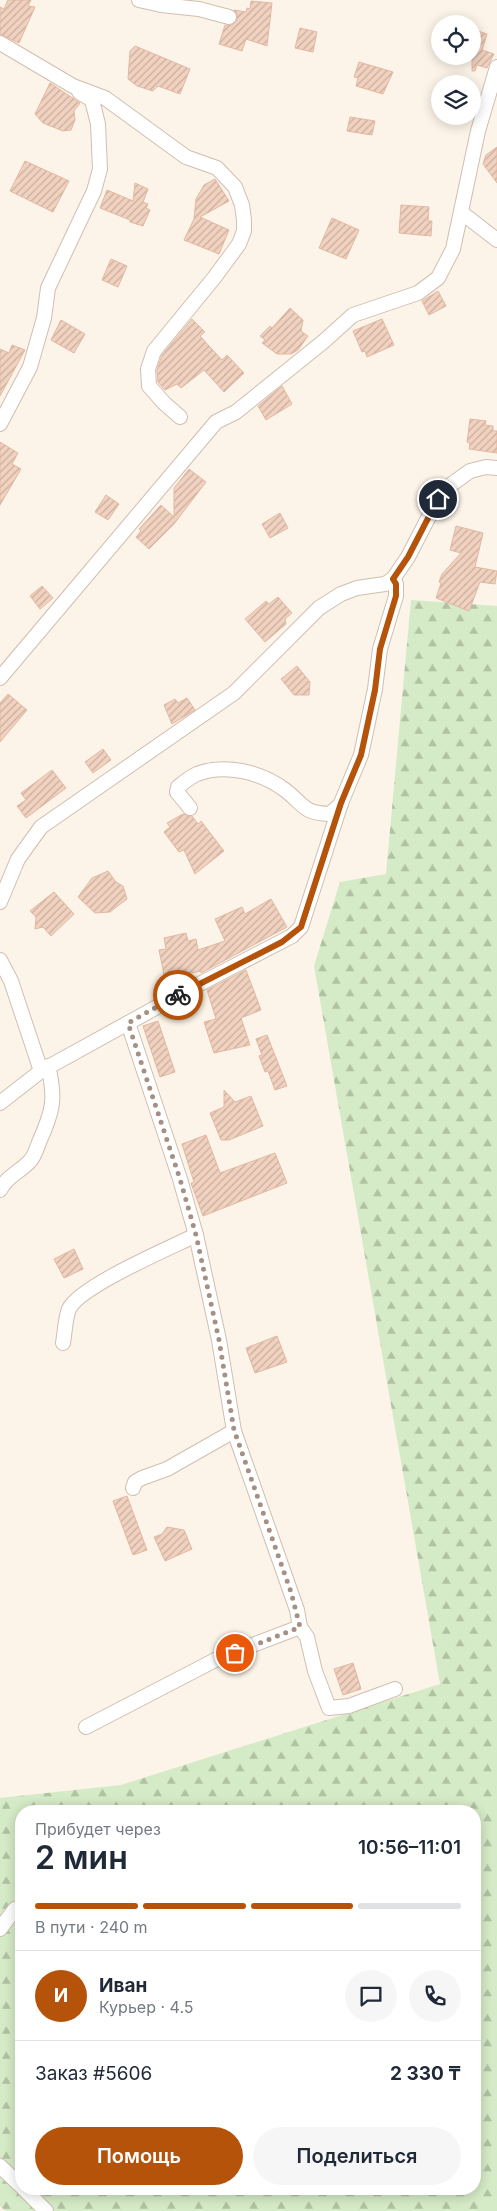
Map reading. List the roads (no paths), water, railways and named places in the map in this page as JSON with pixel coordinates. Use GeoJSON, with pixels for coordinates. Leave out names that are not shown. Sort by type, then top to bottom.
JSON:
{"type":"FeatureCollection","features":[{"type":"Feature","properties":{"kind":"street"},"geometry":{"type":"LineString","coordinates":[[139,0],[160,5],[199,9],[229,17]]}},
{"type":"Feature","properties":{"kind":"street"},"geometry":{"type":"LineString","coordinates":[[0,43],[73,86],[92,100],[98,124],[100,169],[94,191],[48,288],[44,318],[30,367],[0,424]]}},
{"type":"Feature","properties":{"kind":"street"},"geometry":{"type":"LineString","coordinates":[[0,678],[216,422],[236,412],[323,342],[353,315],[418,293],[438,278],[453,250],[478,131],[497,67]]}},
{"type":"Feature","properties":{"kind":"street"},"geometry":{"type":"LineString","coordinates":[[73,86],[105,98],[186,157],[217,168],[235,187],[242,206],[244,232],[239,244],[214,278],[154,351],[150,360],[148,369],[149,386],[180,417]]}},
{"type":"Feature","properties":{"kind":"street"},"geometry":{"type":"LineString","coordinates":[[462,213],[497,240]]}},
{"type":"Feature","properties":{"kind":"street"},"geometry":{"type":"LineString","coordinates":[[0,902],[18,859],[41,827],[81,802],[234,693],[319,608],[341,594],[358,588],[385,584],[393,579],[408,557],[445,489],[470,471],[486,467],[497,468]]}},
{"type":"Feature","properties":{"kind":"street"},"geometry":{"type":"LineString","coordinates":[[0,1103],[45,1069],[282,942],[301,927],[341,803],[361,755],[375,690],[380,649],[396,596],[396,584],[393,579]]}},
{"type":"Feature","properties":{"kind":"street"},"geometry":{"type":"LineString","coordinates":[[190,808],[177,792],[178,787],[195,774],[210,770],[243,770],[270,780],[314,813],[330,814],[341,803]]}},
{"type":"Feature","properties":{"kind":"street"},"geometry":{"type":"LineString","coordinates":[[0,960],[11,981],[52,1085],[54,1105],[47,1128],[32,1160],[12,1174],[0,1190]]}},
{"type":"Feature","properties":{"kind":"street"},"geometry":{"type":"LineString","coordinates":[[128,1023],[180,1179],[196,1235],[219,1340],[234,1430],[291,1592],[300,1627],[308,1637],[315,1671],[330,1708],[349,1706],[395,1690]]}},
{"type":"Feature","properties":{"kind":"street"},"geometry":{"type":"LineString","coordinates":[[64,1343],[69,1309],[75,1300],[111,1276],[196,1235]]}},
{"type":"Feature","properties":{"kind":"street"},"geometry":{"type":"LineString","coordinates":[[133,1488],[135,1482],[167,1468],[234,1430]]}},
{"type":"Feature","properties":{"kind":"street"},"geometry":{"type":"LineString","coordinates":[[86,1727],[221,1658],[300,1627]]}},
{"type":"Feature","properties":{"kind":"street"},"geometry":{"type":"LineString","coordinates":[[0,1929],[15,1909]]}},
{"type":"Feature","properties":{"kind":"street"},"geometry":{"type":"LineString","coordinates":[[0,2166],[15,2180]]}},
{"type":"Feature","properties":{"kind":"street"},"geometry":{"type":"LineString","coordinates":[[30,2195],[46,2211]]}}]}
